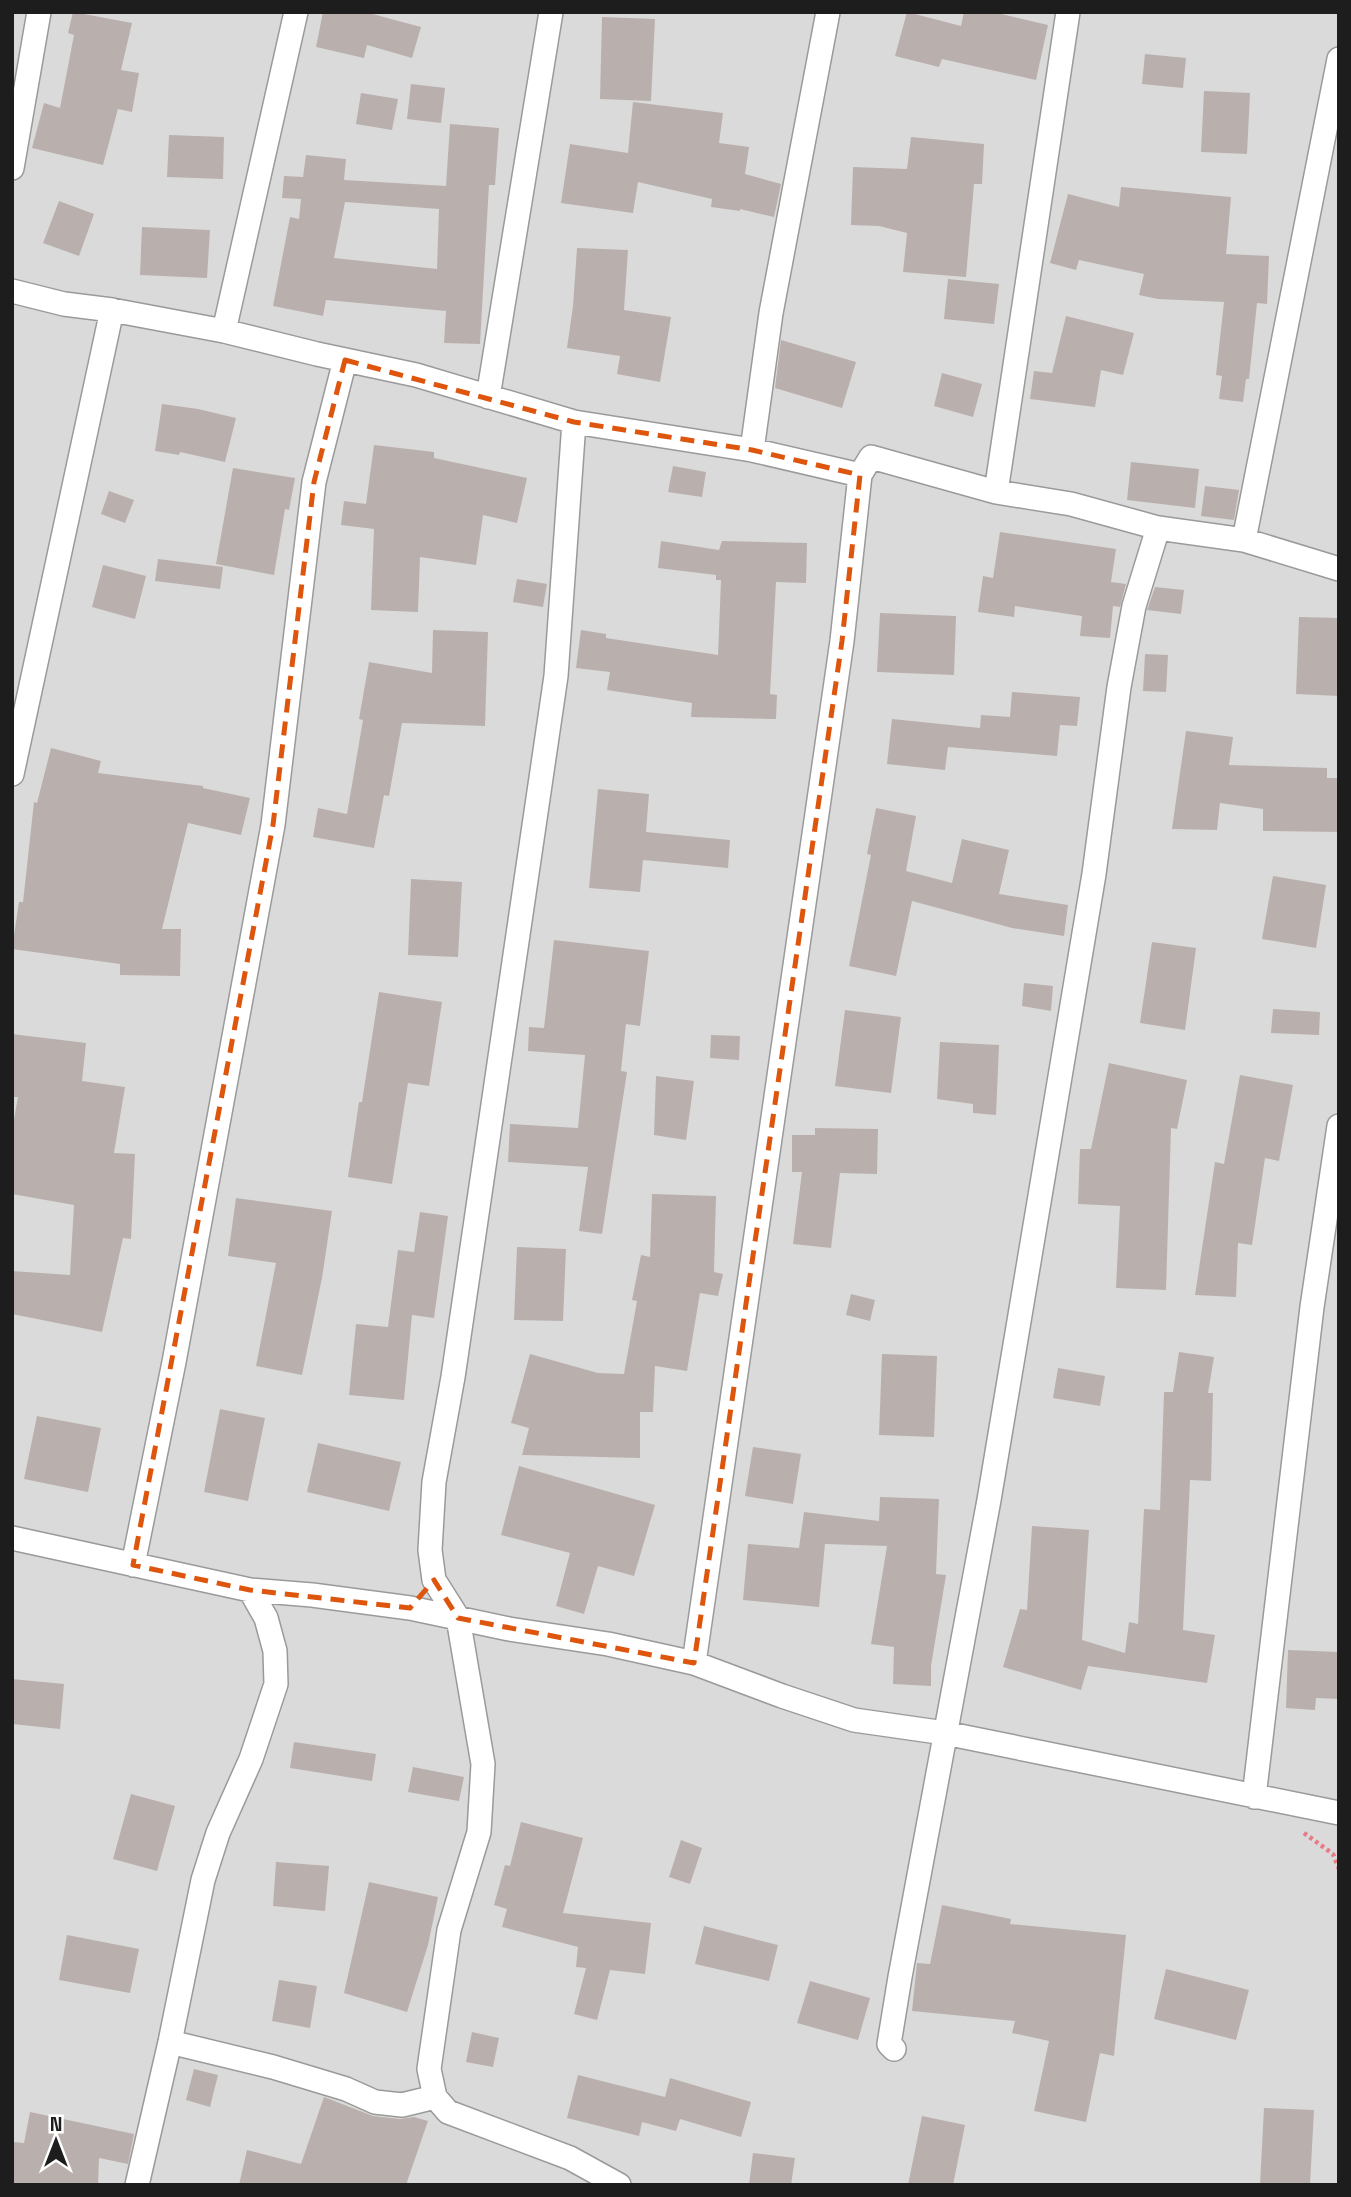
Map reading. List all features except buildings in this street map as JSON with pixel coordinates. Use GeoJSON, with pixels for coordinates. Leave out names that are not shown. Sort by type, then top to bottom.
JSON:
{"type":"FeatureCollection","features":[{"type":"Feature","properties":{"kind":"street"},"geometry":{"type":"LineString","coordinates":[[12,168],[39,12]]}},
{"type":"Feature","properties":{"kind":"street"},"geometry":{"type":"LineString","coordinates":[[224,331],[296,12]]}},
{"type":"Feature","properties":{"kind":"street"},"geometry":{"type":"LineString","coordinates":[[488,397],[519,194],[551,12]]}},
{"type":"Feature","properties":{"kind":"street"},"geometry":{"type":"LineString","coordinates":[[751,450],[771,313],[828,12]]}},
{"type":"Feature","properties":{"kind":"street"},"geometry":{"type":"LineString","coordinates":[[996,492],[1068,12]]}},
{"type":"Feature","properties":{"kind":"street"},"geometry":{"type":"LineString","coordinates":[[1244,540],[1339,59]]}},
{"type":"Feature","properties":{"kind":"street"},"geometry":{"type":"LineString","coordinates":[[12,291],[64,304],[224,331],[416,375],[574,422],[751,450],[860,475]]}},
{"type":"Feature","properties":{"kind":"street"},"geometry":{"type":"LineString","coordinates":[[12,774],[112,310]]}},
{"type":"Feature","properties":{"kind":"street"},"geometry":{"type":"LineString","coordinates":[[133,1565],[174,1362],[273,825],[314,481],[345,360]]}},
{"type":"Feature","properties":{"kind":"street"},"geometry":{"type":"LineString","coordinates":[[574,422],[556,677],[453,1377],[434,1482],[430,1550],[434,1580],[458,1618],[483,1764],[478,1832],[449,1930],[429,2069],[435,2097],[448,2112],[569,2158],[620,2185]]}},
{"type":"Feature","properties":{"kind":"street"},"geometry":{"type":"LineString","coordinates":[[694,1663],[842,641],[860,475],[871,457],[996,492],[1071,504],[1158,528],[1244,540],[1339,569]]}},
{"type":"Feature","properties":{"kind":"street"},"geometry":{"type":"LineString","coordinates":[[894,2049],[889,2044],[900,1978],[989,1500],[1094,874],[1119,687],[1134,606],[1158,528]]}},
{"type":"Feature","properties":{"kind":"street"},"geometry":{"type":"LineString","coordinates":[[1254,1797],[1312,1307],[1339,1126]]}},
{"type":"Feature","properties":{"kind":"street"},"geometry":{"type":"LineString","coordinates":[[12,1538],[250,1590],[410,1608],[608,1644],[694,1663],[854,1720],[945,1733],[1339,1813]]}},
{"type":"Feature","properties":{"kind":"street"},"geometry":{"type":"LineString","coordinates":[[410,1608],[434,1580]]}},
{"type":"Feature","properties":{"kind":"street"},"geometry":{"type":"LineString","coordinates":[[137,2185],[203,1880],[218,1833],[251,1759],[276,1684],[275,1651],[266,1618],[250,1590]]}},
{"type":"Feature","properties":{"kind":"street"},"geometry":{"type":"LineString","coordinates":[[170,2042],[273,2067],[346,2089],[375,2102],[402,2105],[435,2097]]}},
{"type":"Feature","properties":{"kind":"highlighted area"},"geometry":{"type":"Polygon","coordinates":[[[345,360],[574,422],[752,450],[860,475],[842,641],[694,1663],[458,1618],[434,1580],[410,1608],[250,1590],[133,1565],[273,825],[314,482],[345,360]]]}},
{"type":"Feature","properties":{"kind":"shaded area"},"geometry":{"type":"Polygon","coordinates":[[[12,12],[1339,12],[1339,2185],[12,2185],[12,12]]]}}]}
